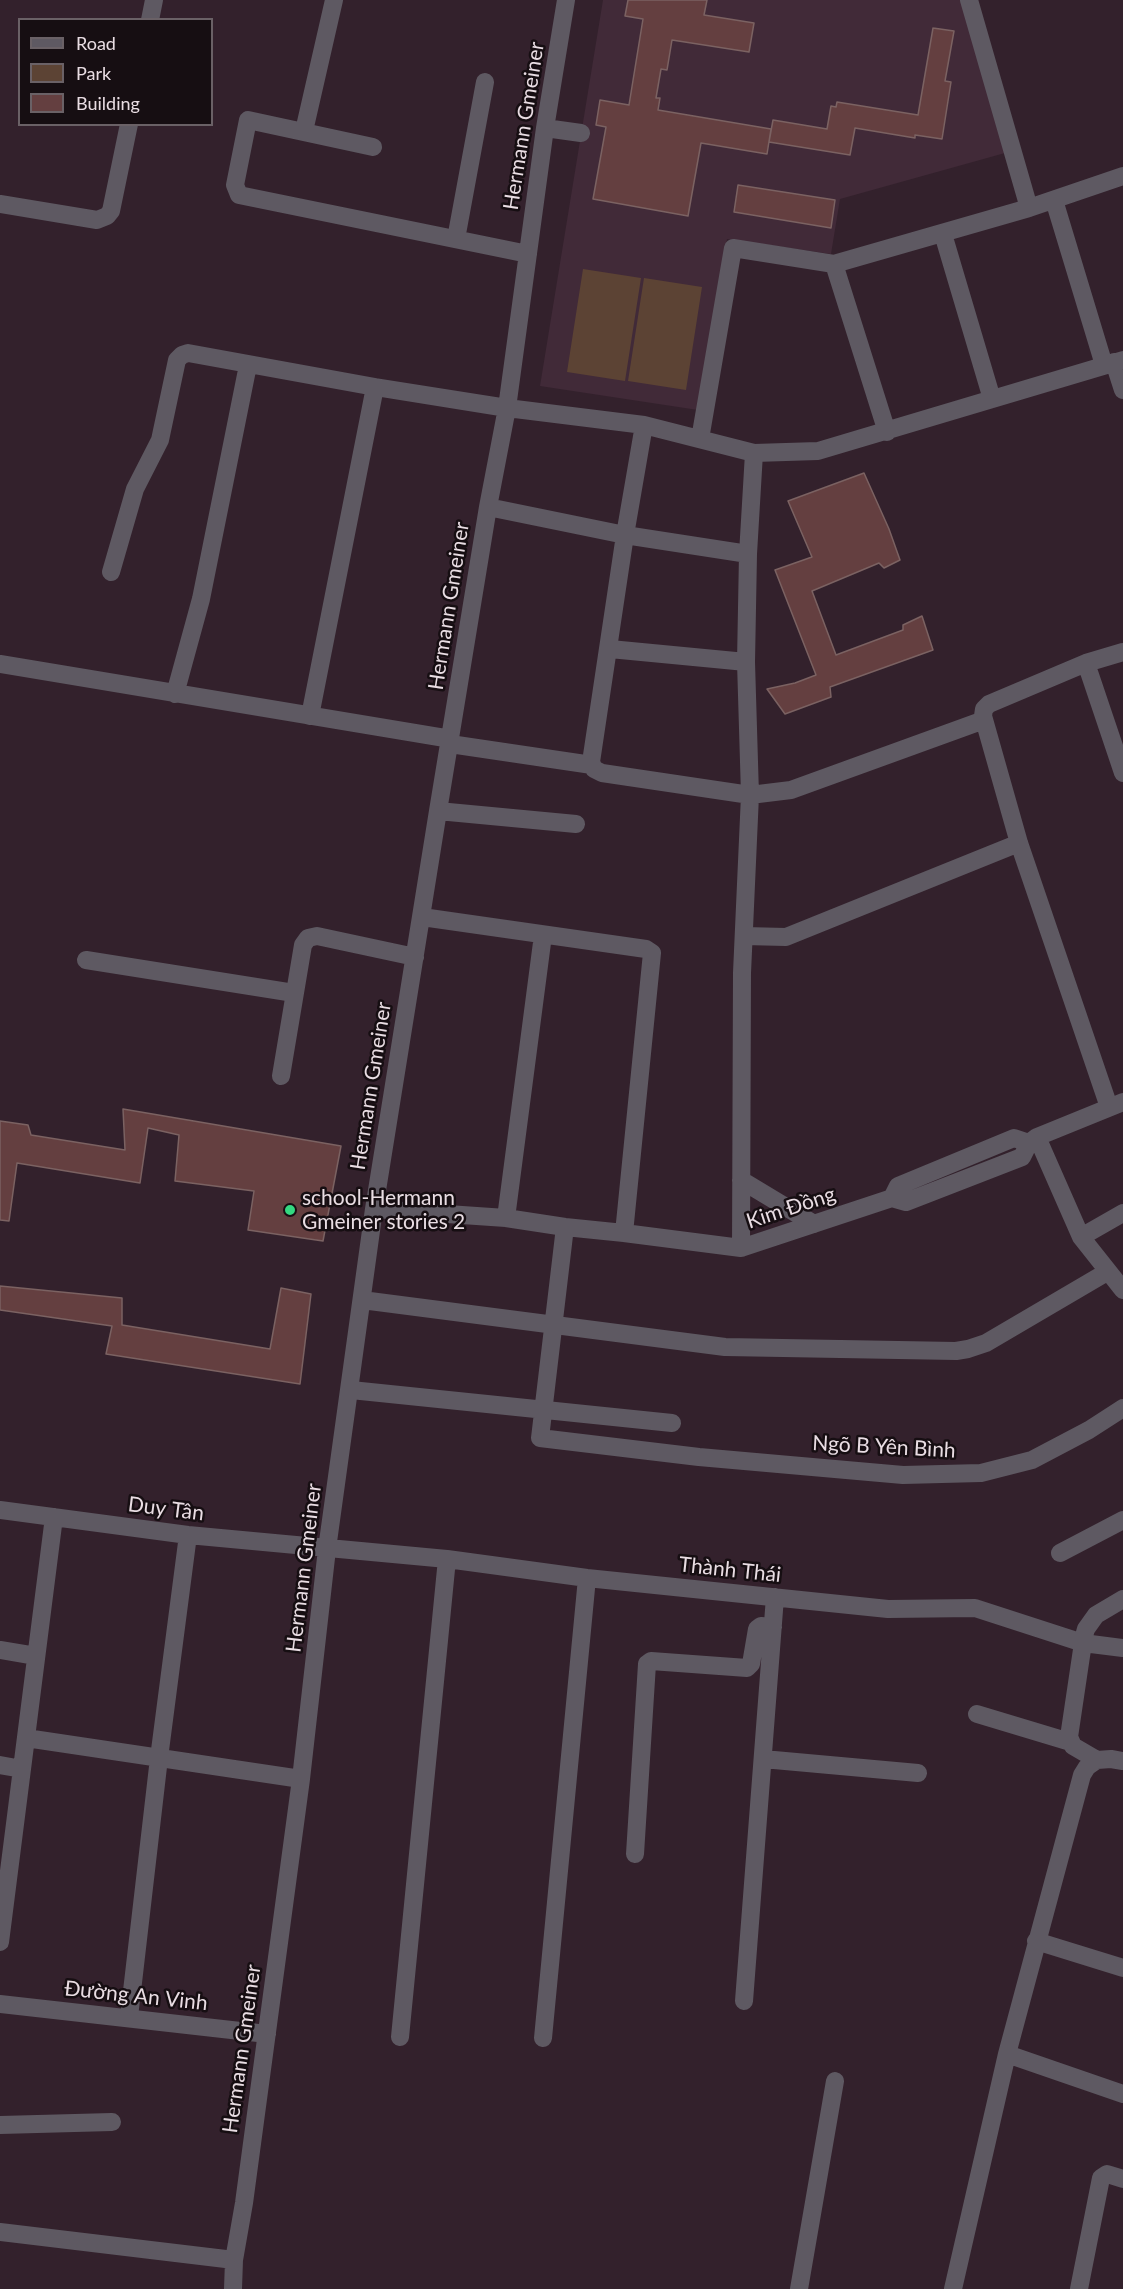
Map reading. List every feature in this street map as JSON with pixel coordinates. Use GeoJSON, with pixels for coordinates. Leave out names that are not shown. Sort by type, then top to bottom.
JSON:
{"type":"FeatureCollection","features":[{"type":"Feature","properties":{"kind":"street"},"geometry":{"type":"LineString","coordinates":[[150,18],[154,0]]}},
{"type":"Feature","properties":{"kind":"street"},"geometry":{"type":"LineString","coordinates":[[304,131],[334,0]]}},
{"type":"Feature","properties":{"kind":"street","name":"Hermann Gmeiner"},"geometry":{"type":"LineString","coordinates":[[233,2289],[234,2260],[244,2203],[301,1779],[327,1549],[351,1389],[374,1209],[488,507],[507,408],[545,128],[566,0]]}},
{"type":"Feature","properties":{"kind":"street"},"geometry":{"type":"LineString","coordinates":[[969,0],[1029,208]]}},
{"type":"Feature","properties":{"kind":"street"},"geometry":{"type":"LineString","coordinates":[[456,239],[485,82]]}},
{"type":"Feature","properties":{"kind":"street"},"geometry":{"type":"LineString","coordinates":[[373,147],[249,120],[235,185],[239,195],[528,254]]}},
{"type":"Feature","properties":{"kind":"street"},"geometry":{"type":"LineString","coordinates":[[0,204],[97,220],[107,216],[111,211],[129,126]]}},
{"type":"Feature","properties":{"kind":"street"},"geometry":{"type":"LineString","coordinates":[[545,128],[581,133]]}},
{"type":"Feature","properties":{"kind":"street"},"geometry":{"type":"LineString","coordinates":[[700,439],[733,248],[834,264],[1029,208],[1123,176]]}},
{"type":"Feature","properties":{"kind":"street"},"geometry":{"type":"LineString","coordinates":[[1054,200],[1123,390]]}},
{"type":"Feature","properties":{"kind":"street"},"geometry":{"type":"LineString","coordinates":[[943,234],[992,399]]}},
{"type":"Feature","properties":{"kind":"street"},"geometry":{"type":"LineString","coordinates":[[834,264],[887,432]]}},
{"type":"Feature","properties":{"kind":"street"},"geometry":{"type":"LineString","coordinates":[[111,572],[135,489],[160,440],[177,360],[182,355],[188,354],[507,408],[644,425],[754,453],[818,452],[1114,362]]}},
{"type":"Feature","properties":{"kind":"street"},"geometry":{"type":"LineString","coordinates":[[175,694],[201,599],[248,365]]}},
{"type":"Feature","properties":{"kind":"street"},"geometry":{"type":"LineString","coordinates":[[310,716],[375,387]]}},
{"type":"Feature","properties":{"kind":"street"},"geometry":{"type":"LineString","coordinates":[[644,425],[625,535],[592,765],[596,771],[750,795],[791,790],[984,720]]}},
{"type":"Feature","properties":{"kind":"street"},"geometry":{"type":"LineString","coordinates":[[741,1248],[742,973],[750,795],[746,662],[748,554],[754,453]]}},
{"type":"Feature","properties":{"kind":"street"},"geometry":{"type":"LineString","coordinates":[[488,507],[625,535],[748,554]]}},
{"type":"Feature","properties":{"kind":"street"},"geometry":{"type":"LineString","coordinates":[[610,649],[746,662]]}},
{"type":"Feature","properties":{"kind":"street"},"geometry":{"type":"LineString","coordinates":[[1116,1104],[1019,843],[984,720],[984,710],[989,704],[1086,663],[1123,651]]}},
{"type":"Feature","properties":{"kind":"street"},"geometry":{"type":"LineString","coordinates":[[1086,663],[1123,773]]}},
{"type":"Feature","properties":{"kind":"street"},"geometry":{"type":"LineString","coordinates":[[0,664],[592,765]]}},
{"type":"Feature","properties":{"kind":"street"},"geometry":{"type":"LineString","coordinates":[[438,811],[576,824]]}},
{"type":"Feature","properties":{"kind":"street"},"geometry":{"type":"LineString","coordinates":[[744,936],[786,937],[1019,843]]}},
{"type":"Feature","properties":{"kind":"street"},"geometry":{"type":"LineString","coordinates":[[422,917],[646,949],[652,953],[624,1233]]}},
{"type":"Feature","properties":{"kind":"street"},"geometry":{"type":"LineString","coordinates":[[506,1218],[543,935]]}},
{"type":"Feature","properties":{"kind":"street"},"geometry":{"type":"LineString","coordinates":[[281,1076],[303,945],[308,938],[317,936],[415,957]]}},
{"type":"Feature","properties":{"kind":"street"},"geometry":{"type":"LineString","coordinates":[[86,960],[294,993]]}},
{"type":"Feature","properties":{"kind":"street","name":"Kim Đồng"},"geometry":{"type":"LineString","coordinates":[[374,1209],[506,1218],[741,1248],[892,1198],[898,1186],[969,1156],[1014,1138],[1033,1140],[1116,1104]]}},
{"type":"Feature","properties":{"kind":"street"},"geometry":{"type":"LineString","coordinates":[[892,1198],[906,1202],[1022,1157],[1033,1140]]}},
{"type":"Feature","properties":{"kind":"street"},"geometry":{"type":"LineString","coordinates":[[1033,1140],[1081,1237],[1123,1290]]}},
{"type":"Feature","properties":{"kind":"street"},"geometry":{"type":"LineString","coordinates":[[969,1156],[976,1175]]}},
{"type":"Feature","properties":{"kind":"street"},"geometry":{"type":"LineString","coordinates":[[741,1180],[813,1224]]}},
{"type":"Feature","properties":{"kind":"street"},"geometry":{"type":"LineString","coordinates":[[1081,1237],[1123,1214]]}},
{"type":"Feature","properties":{"kind":"street"},"geometry":{"type":"LineString","coordinates":[[542,1411],[564,1227]]}},
{"type":"Feature","properties":{"kind":"street"},"geometry":{"type":"LineString","coordinates":[[362,1300],[725,1347],[956,1351],[986,1343],[1107,1272]]}},
{"type":"Feature","properties":{"kind":"street"},"geometry":{"type":"LineString","coordinates":[[351,1389],[672,1423]]}},
{"type":"Feature","properties":{"kind":"street","name":"Ngõ B Yên Bình"},"geometry":{"type":"LineString","coordinates":[[542,1411],[540,1438],[699,1457],[903,1475],[981,1473],[1032,1460],[1089,1430],[1123,1408]]}},
{"type":"Feature","properties":{"kind":"street","name":"Duy Tân"},"geometry":{"type":"LineString","coordinates":[[0,1510],[188,1535],[327,1549]]}},
{"type":"Feature","properties":{"kind":"street"},"geometry":{"type":"LineString","coordinates":[[0,1942],[3,1888],[22,1769],[54,1517]]}},
{"type":"Feature","properties":{"kind":"street"},"geometry":{"type":"LineString","coordinates":[[1060,1553],[1123,1520]]}},
{"type":"Feature","properties":{"kind":"street"},"geometry":{"type":"LineString","coordinates":[[129,2017],[188,1535]]}},
{"type":"Feature","properties":{"kind":"street","name":"Thành Thái"},"geometry":{"type":"LineString","coordinates":[[327,1549],[447,1559],[587,1578],[888,1609],[975,1608],[1083,1643],[1123,1648]]}},
{"type":"Feature","properties":{"kind":"street"},"geometry":{"type":"LineString","coordinates":[[400,2037],[447,1559]]}},
{"type":"Feature","properties":{"kind":"street"},"geometry":{"type":"LineString","coordinates":[[543,2038],[587,1578]]}},
{"type":"Feature","properties":{"kind":"street"},"geometry":{"type":"LineString","coordinates":[[744,2001],[774,1598]]}},
{"type":"Feature","properties":{"kind":"street"},"geometry":{"type":"LineString","coordinates":[[1070,1742],[1086,1629],[1096,1615],[1123,1599]]}},
{"type":"Feature","properties":{"kind":"street"},"geometry":{"type":"LineString","coordinates":[[635,1854],[647,1664],[651,1661],[747,1668],[751,1664],[757,1629],[761,1626],[773,1627]]}},
{"type":"Feature","properties":{"kind":"street"},"geometry":{"type":"LineString","coordinates":[[0,1650],[36,1656]]}},
{"type":"Feature","properties":{"kind":"street"},"geometry":{"type":"LineString","coordinates":[[977,1714],[1070,1742],[1097,1760]]}},
{"type":"Feature","properties":{"kind":"street"},"geometry":{"type":"LineString","coordinates":[[26,1738],[301,1779]]}},
{"type":"Feature","properties":{"kind":"street"},"geometry":{"type":"LineString","coordinates":[[763,1759],[918,1773]]}},
{"type":"Feature","properties":{"kind":"street"},"geometry":{"type":"LineString","coordinates":[[953,2289],[1007,2054],[1082,1775],[1087,1767],[1097,1760],[1123,1761]]}},
{"type":"Feature","properties":{"kind":"street"},"geometry":{"type":"LineString","coordinates":[[0,1765],[22,1769]]}},
{"type":"Feature","properties":{"kind":"street"},"geometry":{"type":"LineString","coordinates":[[1036,1941],[1123,1968]]}},
{"type":"Feature","properties":{"kind":"street","name":"Đường An Vinh"},"geometry":{"type":"LineString","coordinates":[[0,2004],[267,2034]]}},
{"type":"Feature","properties":{"kind":"street"},"geometry":{"type":"LineString","coordinates":[[1007,2054],[1123,2094]]}},
{"type":"Feature","properties":{"kind":"street"},"geometry":{"type":"LineString","coordinates":[[799,2289],[835,2081]]}},
{"type":"Feature","properties":{"kind":"street"},"geometry":{"type":"LineString","coordinates":[[0,2125],[112,2122]]}},
{"type":"Feature","properties":{"kind":"street"},"geometry":{"type":"LineString","coordinates":[[1079,2289],[1101,2178],[1107,2174],[1123,2179]]}},
{"type":"Feature","properties":{"kind":"street"},"geometry":{"type":"LineString","coordinates":[[0,2232],[234,2260]]}},
{"type":"Feature","properties":{"kind":"shaded area"},"geometry":{"type":"Polygon","coordinates":[[[603,0],[963,0],[1005,153],[840,199],[831,254],[727,239],[698,410],[540,386],[603,0]]]}},
{"type":"Feature","properties":{"kind":"green space"},"geometry":{"type":"Polygon","coordinates":[[[583,269],[641,278],[625,381],[567,372],[583,269]]]}},
{"type":"Feature","properties":{"kind":"green space"},"geometry":{"type":"Polygon","coordinates":[[[644,278],[702,287],[686,390],[628,381],[644,278]]]}},
{"type":"Feature","properties":{"kind":"building"},"geometry":{"type":"Polygon","coordinates":[[[628,0],[707,0],[704,15],[754,23],[749,52],[672,40],[667,70],[661,69],[656,98],[660,98],[658,110],[771,129],[767,154],[701,143],[688,216],[593,199],[606,127],[596,125],[600,100],[629,105],[643,19],[625,16],[628,0]]]}},
{"type":"Feature","properties":{"kind":"building"},"geometry":{"type":"Polygon","coordinates":[[[933,28],[954,31],[945,81],[951,82],[942,139],[915,135],[915,138],[855,128],[850,155],[769,142],[773,120],[827,129],[831,106],[836,107],[837,102],[918,115],[933,28]]]}},
{"type":"Feature","properties":{"kind":"building"},"geometry":{"type":"Polygon","coordinates":[[[738,185],[835,200],[831,228],[734,212],[738,185]]]}},
{"type":"Feature","properties":{"kind":"building"},"geometry":{"type":"Polygon","coordinates":[[[864,473],[900,560],[884,568],[879,563],[812,591],[836,655],[903,630],[903,625],[922,616],[933,650],[830,687],[831,697],[785,714],[767,689],[795,683],[816,675],[775,570],[812,557],[788,501],[864,473]]]}},
{"type":"Feature","properties":{"kind":"building","name":"school-Hermann Gmeiner stories 2"},"geometry":{"type":"Polygon","coordinates":[[[123,1109],[341,1146],[323,1241],[248,1230],[254,1191],[175,1181],[179,1135],[148,1128],[140,1183],[17,1163],[9,1221],[0,1220],[0,1121],[28,1125],[31,1135],[125,1150],[123,1109]]]}},
{"type":"Feature","properties":{"kind":"building","name":"school-Hermann Gmeiner stories 2"},"geometry":{"type":"Polygon","coordinates":[[[0,1286],[122,1298],[122,1325],[270,1349],[281,1288],[311,1294],[300,1384],[106,1354],[112,1326],[0,1310],[0,1286]]]}},
{"type":"Feature","properties":{"kind":"place","name":"school-Hermann Gmeiner stories 2"},"geometry":{"type":"Point","coordinates":[290,1210]}}]}
